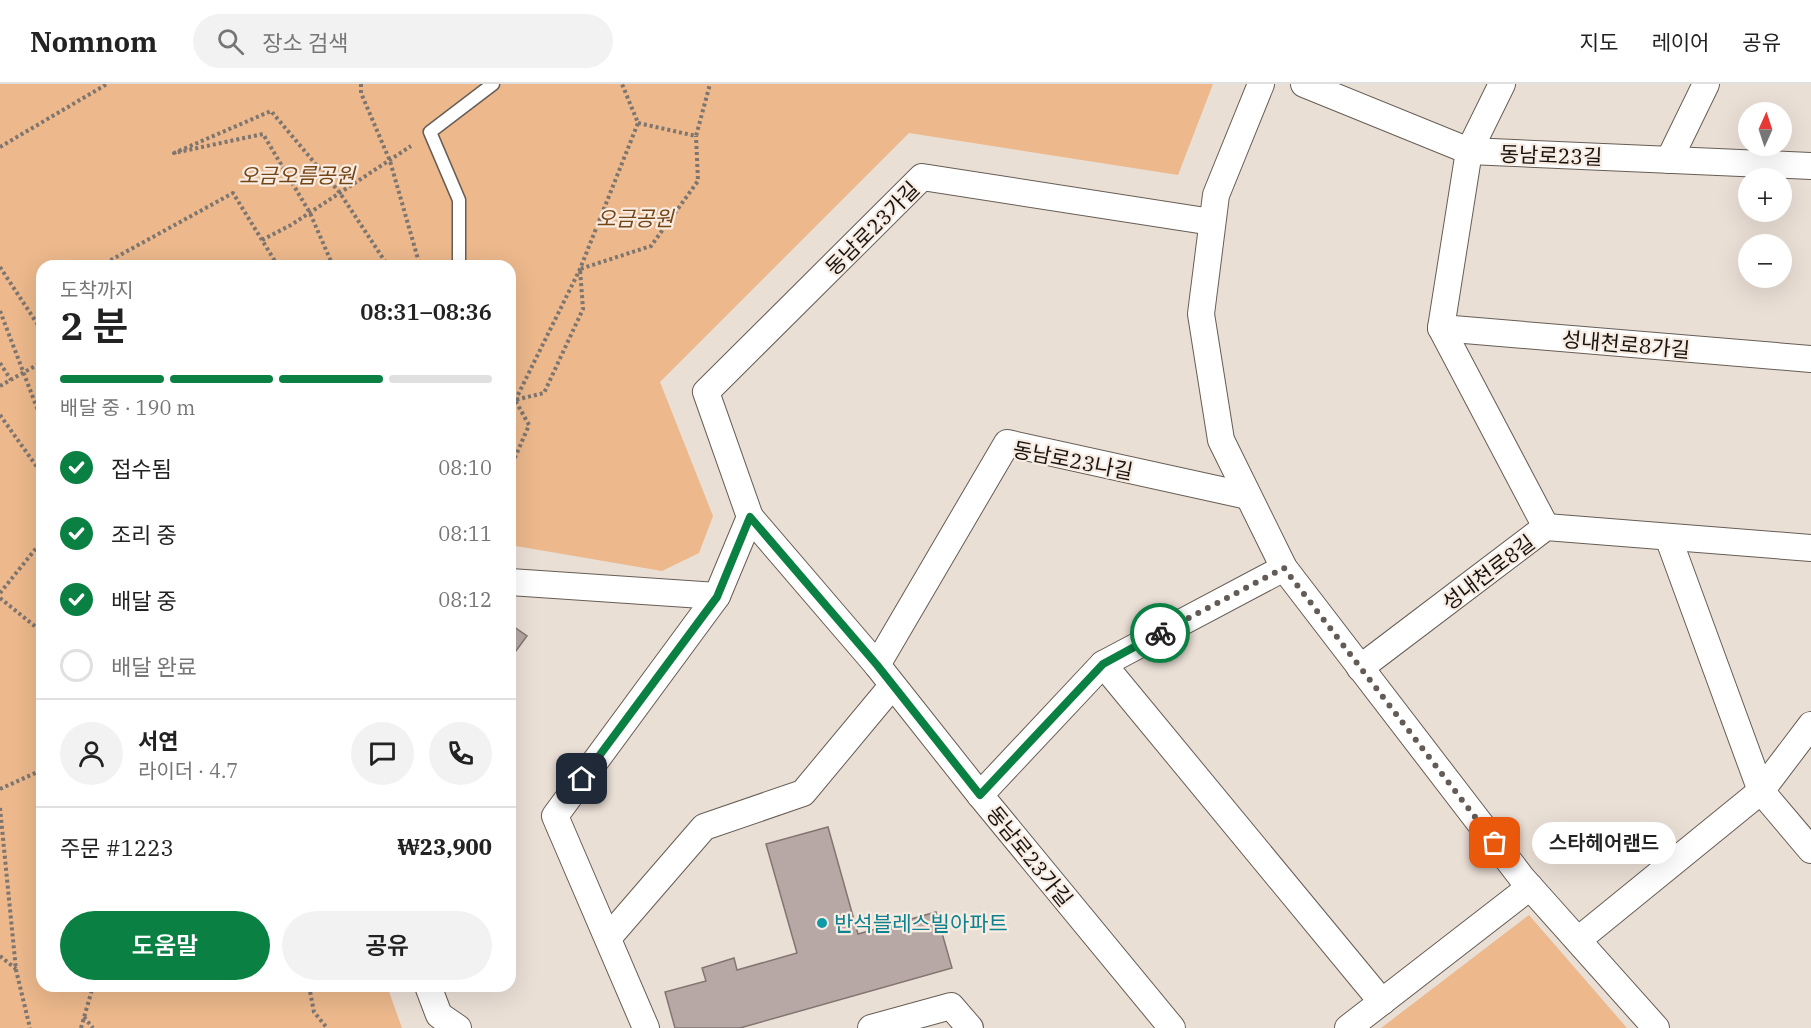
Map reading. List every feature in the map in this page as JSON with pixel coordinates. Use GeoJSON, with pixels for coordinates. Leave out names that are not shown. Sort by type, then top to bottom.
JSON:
{"type":"FeatureCollection","features":[{"type":"Feature","properties":{"kind":"street"},"geometry":{"type":"LineString","coordinates":[[1261,84],[1216,195],[1201,314],[1221,440],[1284,568],[1530,887],[1656,1028]]}},
{"type":"Feature","properties":{"kind":"street","name":"동남로23길"},"geometry":{"type":"LineString","coordinates":[[1304,84],[1468,151],[1811,166]]}},
{"type":"Feature","properties":{"kind":"street"},"geometry":{"type":"LineString","coordinates":[[1502,84],[1468,151],[1441,328],[1546,527]]}},
{"type":"Feature","properties":{"kind":"street"},"geometry":{"type":"LineString","coordinates":[[1669,160],[1706,84]]}},
{"type":"Feature","properties":{"kind":"street","name":"동남로23가길"},"geometry":{"type":"LineString","coordinates":[[1172,1028],[980,795],[877,665],[750,517],[706,392],[922,177],[1212,222]]}},
{"type":"Feature","properties":{"kind":"street","name":"성내천로8가길"},"geometry":{"type":"LineString","coordinates":[[1441,328],[1811,359]]}},
{"type":"Feature","properties":{"kind":"street","name":"동남로23나길"},"geometry":{"type":"LineString","coordinates":[[877,665],[1006,443],[1248,496]]}},
{"type":"Feature","properties":{"kind":"street"},"geometry":{"type":"LineString","coordinates":[[646,1028],[555,816],[717,597],[750,517]]}},
{"type":"Feature","properties":{"kind":"street","name":"성내천로8길"},"geometry":{"type":"LineString","coordinates":[[1360,668],[1546,527],[1811,548]]}},
{"type":"Feature","properties":{"kind":"street"},"geometry":{"type":"LineString","coordinates":[[1668,537],[1761,791],[1811,850]]}},
{"type":"Feature","properties":{"kind":"street"},"geometry":{"type":"LineString","coordinates":[[980,795],[1103,664],[1284,568]]}},
{"type":"Feature","properties":{"kind":"street"},"geometry":{"type":"LineString","coordinates":[[516,582],[717,597]]}},
{"type":"Feature","properties":{"kind":"street"},"geometry":{"type":"LineString","coordinates":[[1103,664],[1382,1002]]}},
{"type":"Feature","properties":{"kind":"street"},"geometry":{"type":"LineString","coordinates":[[608,938],[704,827],[803,793],[892,686]]}},
{"type":"Feature","properties":{"kind":"street"},"geometry":{"type":"LineString","coordinates":[[1578,940],[1761,791],[1811,725]]}},
{"type":"Feature","properties":{"kind":"street"},"geometry":{"type":"LineString","coordinates":[[1348,1028],[1530,887]]}},
{"type":"Feature","properties":{"kind":"street"},"geometry":{"type":"LineString","coordinates":[[430,992],[439,1015],[458,1028]]}},
{"type":"Feature","properties":{"kind":"street"},"geometry":{"type":"LineString","coordinates":[[871,1028],[951,1006],[970,1028]]}},
{"type":"Feature","properties":{"kind":"lane"},"geometry":{"type":"LineString","coordinates":[[459,260],[459,200],[430,132],[493,84]]}},
{"type":"Feature","properties":{"kind":"path"},"geometry":{"type":"LineString","coordinates":[[0,147],[107,84]]}},
{"type":"Feature","properties":{"kind":"path"},"geometry":{"type":"LineString","coordinates":[[362,84],[361,93],[390,161],[418,260]]}},
{"type":"Feature","properties":{"kind":"path"},"geometry":{"type":"LineString","coordinates":[[516,398],[580,269],[638,123],[622,84]]}},
{"type":"Feature","properties":{"kind":"path"},"geometry":{"type":"LineString","coordinates":[[580,269],[651,246],[698,181],[696,136],[710,84]]}},
{"type":"Feature","properties":{"kind":"path"},"geometry":{"type":"LineString","coordinates":[[330,260],[310,213],[263,134],[174,153],[271,111],[340,193],[384,260]]}},
{"type":"Feature","properties":{"kind":"path"},"geometry":{"type":"LineString","coordinates":[[638,123],[696,136]]}},
{"type":"Feature","properties":{"kind":"path"},"geometry":{"type":"LineString","coordinates":[[262,240],[310,213],[410,148]]}},
{"type":"Feature","properties":{"kind":"path"},"geometry":{"type":"LineString","coordinates":[[111,260],[233,193],[274,260]]}},
{"type":"Feature","properties":{"kind":"path"},"geometry":{"type":"LineString","coordinates":[[0,267],[36,322]]}},
{"type":"Feature","properties":{"kind":"path"},"geometry":{"type":"LineString","coordinates":[[516,400],[544,393],[583,309],[580,269]]}},
{"type":"Feature","properties":{"kind":"path"},"geometry":{"type":"LineString","coordinates":[[0,311],[36,405]]}},
{"type":"Feature","properties":{"kind":"path"},"geometry":{"type":"LineString","coordinates":[[0,363],[11,380]]}},
{"type":"Feature","properties":{"kind":"path"},"geometry":{"type":"LineString","coordinates":[[0,386],[36,366]]}},
{"type":"Feature","properties":{"kind":"path"},"geometry":{"type":"LineString","coordinates":[[516,402],[529,426],[516,455]]}},
{"type":"Feature","properties":{"kind":"path"},"geometry":{"type":"LineString","coordinates":[[0,414],[36,465]]}},
{"type":"Feature","properties":{"kind":"path"},"geometry":{"type":"LineString","coordinates":[[0,593],[36,548]]}},
{"type":"Feature","properties":{"kind":"path"},"geometry":{"type":"LineString","coordinates":[[0,598],[36,627]]}},
{"type":"Feature","properties":{"kind":"path"},"geometry":{"type":"LineString","coordinates":[[0,789],[36,773]]}},
{"type":"Feature","properties":{"kind":"path"},"geometry":{"type":"LineString","coordinates":[[0,808],[16,970],[30,1028]]}},
{"type":"Feature","properties":{"kind":"path"},"geometry":{"type":"LineString","coordinates":[[0,956],[16,970]]}},
{"type":"Feature","properties":{"kind":"path"},"geometry":{"type":"LineString","coordinates":[[81,1028],[91,992]]}},
{"type":"Feature","properties":{"kind":"path"},"geometry":{"type":"LineString","coordinates":[[310,992],[314,1012],[327,1028]]}},
{"type":"Feature","properties":{"kind":"path"},"geometry":{"type":"LineString","coordinates":[[84,1017],[93,1028]]}},
{"type":"Feature","properties":{"kind":"green space","name":"오금공원"},"geometry":{"type":"Polygon","coordinates":[[[0,84],[1213,84],[1178,175],[909,133],[660,382],[713,516],[699,553],[662,571],[516,546],[516,260],[36,260],[36,992],[389,992],[402,1028],[0,1028],[0,84]]]}},
{"type":"Feature","properties":{"kind":"green space"},"geometry":{"type":"Polygon","coordinates":[[[1529,915],[1627,1028],[1381,1028],[1529,915]]]}},
{"type":"Feature","properties":{"kind":"building"},"geometry":{"type":"Polygon","coordinates":[[[516,628],[527,636],[516,651],[516,628]]]}},
{"type":"Feature","properties":{"kind":"building","name":"반석블레스빌아파트"},"geometry":{"type":"Polygon","coordinates":[[[828,827],[858,934],[936,912],[952,968],[740,1028],[675,1028],[665,992],[706,981],[702,968],[734,958],[737,970],[797,953],[766,844],[828,827]]]}},
{"type":"Feature","properties":{"kind":"way so far"},"geometry":{"type":"LineString","coordinates":[[1160,633],[1284,568],[1495,843]]}},
{"type":"Feature","properties":{"kind":"place","name":"스타헤어랜드"},"geometry":{"type":"Point","coordinates":[1495,843]}},
{"type":"Feature","properties":{"kind":"place","name":"반석블레스빌아파트"},"geometry":{"type":"Point","coordinates":[822,923]}},
{"type":"Feature","properties":{"kind":"route"},"geometry":{"type":"LineString","coordinates":[[582,779],[717,597],[750,517],[877,665],[980,795],[1103,664],[1160,633]]}},
{"type":"Feature","properties":{"kind":"park label","name":"오금오름공원"},"geometry":{"type":"Point","coordinates":[297,175]}}]}
